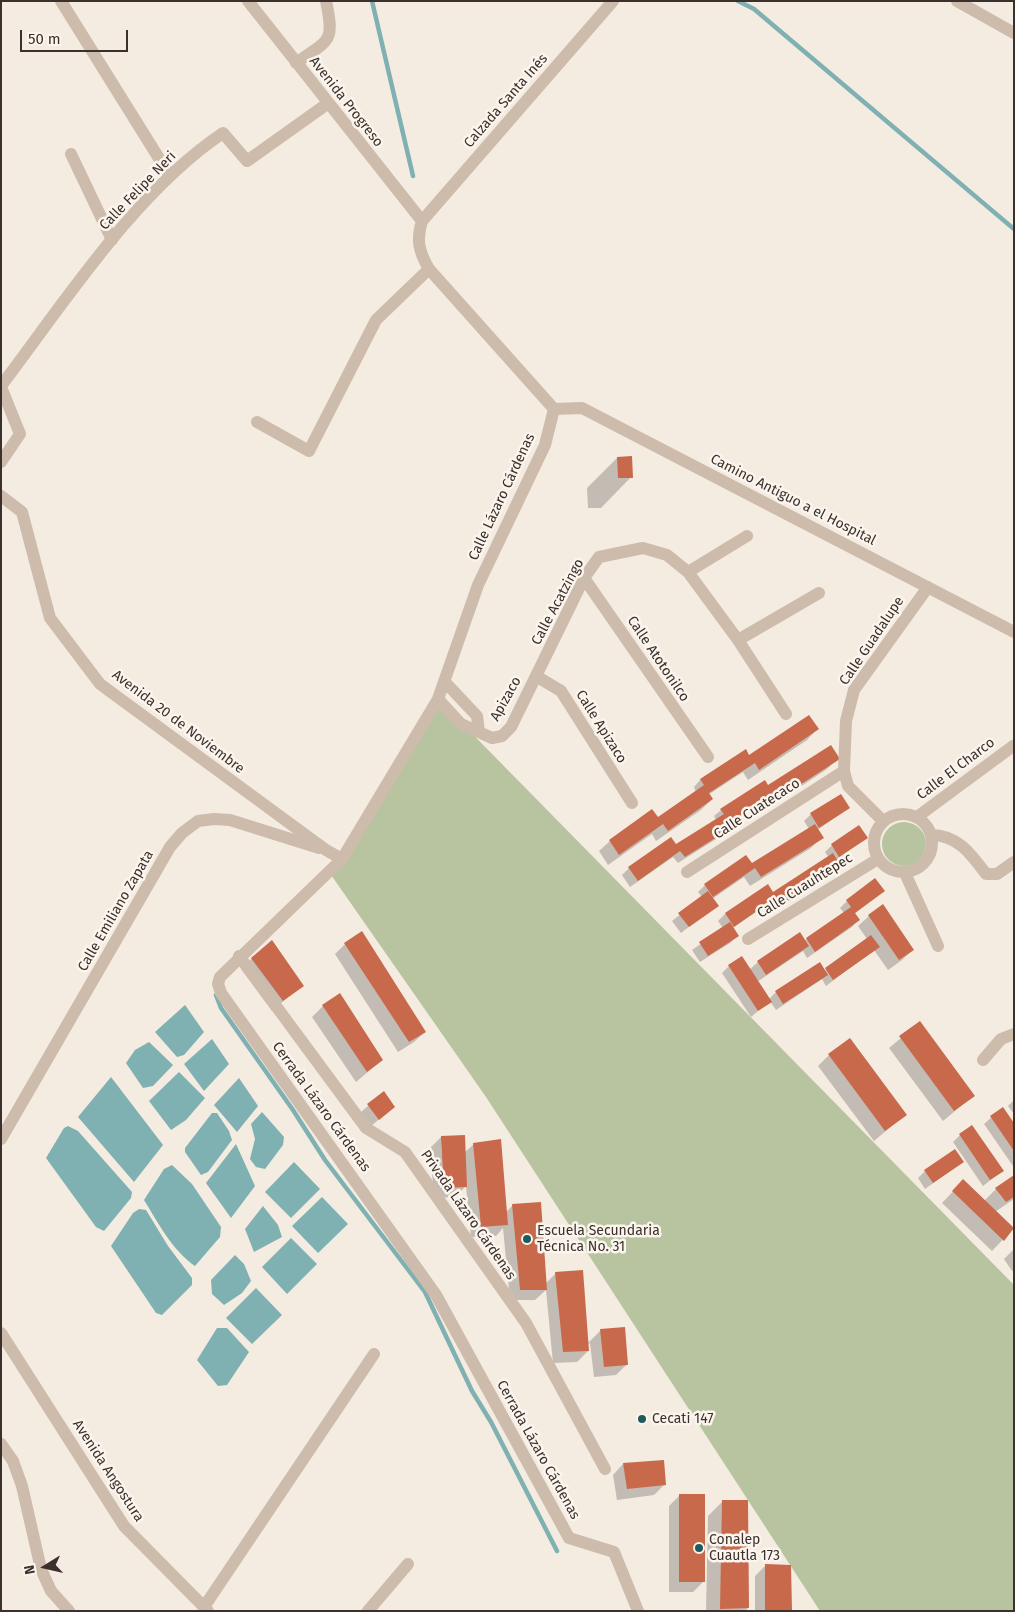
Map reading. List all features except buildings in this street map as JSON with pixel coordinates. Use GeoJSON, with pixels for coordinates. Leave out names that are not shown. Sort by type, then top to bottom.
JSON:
{"type":"FeatureCollection","features":[{"type":"Feature","properties":{"kind":"street"},"geometry":{"type":"LineString","coordinates":[[61,1],[170,176]]}},
{"type":"Feature","properties":{"kind":"street","name":"Avenida Progreso"},"geometry":{"type":"LineString","coordinates":[[248,1],[327,104],[422,221]]}},
{"type":"Feature","properties":{"kind":"street"},"geometry":{"type":"LineString","coordinates":[[296,63],[326,41],[330,35],[331,27],[326,1]]}},
{"type":"Feature","properties":{"kind":"street","name":"Calzada Santa Inés"},"geometry":{"type":"LineString","coordinates":[[422,221],[613,1]]}},
{"type":"Feature","properties":{"kind":"street"},"geometry":{"type":"LineString","coordinates":[[957,1],[1014,33]]}},
{"type":"Feature","properties":{"kind":"street","name":"Calle Felipe Neri"},"geometry":{"type":"LineString","coordinates":[[1,386],[112,240],[170,176],[223,133],[247,161],[327,104]]}},
{"type":"Feature","properties":{"kind":"street"},"geometry":{"type":"LineString","coordinates":[[71,154],[112,240]]}},
{"type":"Feature","properties":{"kind":"street"},"geometry":{"type":"LineString","coordinates":[[422,221],[418,244],[429,269],[554,409]]}},
{"type":"Feature","properties":{"kind":"street"},"geometry":{"type":"LineString","coordinates":[[257,422],[309,451],[376,320],[429,269]]}},
{"type":"Feature","properties":{"kind":"street"},"geometry":{"type":"LineString","coordinates":[[1,386],[20,434],[1,462]]}},
{"type":"Feature","properties":{"kind":"street","name":"Camino Antiguo a el Hospital"},"geometry":{"type":"LineString","coordinates":[[554,409],[582,408],[1014,632]]}},
{"type":"Feature","properties":{"kind":"street","name":"Calle Lázaro Cárdenas"},"geometry":{"type":"LineString","coordinates":[[444,681],[478,585],[544,445],[554,409]]}},
{"type":"Feature","properties":{"kind":"street","name":"Avenida 20 de Noviembre"},"geometry":{"type":"LineString","coordinates":[[1,496],[22,512],[50,618],[100,684],[326,850],[342,859]]}},
{"type":"Feature","properties":{"kind":"street"},"geometry":{"type":"LineString","coordinates":[[688,572],[747,536]]}},
{"type":"Feature","properties":{"kind":"street","name":"Calle Acatzingo"},"geometry":{"type":"LineString","coordinates":[[536,676],[584,578],[599,557],[643,548],[667,555],[688,572],[738,640],[786,714]]}},
{"type":"Feature","properties":{"kind":"street","name":"Calle Atotonilco"},"geometry":{"type":"LineString","coordinates":[[584,578],[708,758]]}},
{"type":"Feature","properties":{"kind":"street","name":"Calle Guadalupe"},"geometry":{"type":"LineString","coordinates":[[883,821],[848,786],[844,771],[846,721],[854,690],[928,586]]}},
{"type":"Feature","properties":{"kind":"street"},"geometry":{"type":"LineString","coordinates":[[738,640],[819,594]]}},
{"type":"Feature","properties":{"kind":"street","name":"Apizaco"},"geometry":{"type":"LineString","coordinates":[[479,732],[492,738],[502,736],[510,727],[536,676]]}},
{"type":"Feature","properties":{"kind":"street","name":"Calle Apizaco"},"geometry":{"type":"LineString","coordinates":[[536,676],[561,692],[632,803]]}},
{"type":"Feature","properties":{"kind":"street"},"geometry":{"type":"LineString","coordinates":[[444,681],[477,716],[479,732]]}},
{"type":"Feature","properties":{"kind":"street","name":"Cerrada Lázaro Cárdenas"},"geometry":{"type":"LineString","coordinates":[[444,681],[438,699],[342,859],[239,956],[220,977],[218,984],[221,993],[436,1295],[569,1538],[614,1552],[638,1611]]}},
{"type":"Feature","properties":{"kind":"street"},"geometry":{"type":"LineString","coordinates":[[438,699],[462,724],[479,732]]}},
{"type":"Feature","properties":{"kind":"street","name":"Calle El Charco"},"geometry":{"type":"LineString","coordinates":[[917,817],[1013,746]]}},
{"type":"Feature","properties":{"kind":"street","name":"Calle Cuatecaco"},"geometry":{"type":"LineString","coordinates":[[687,872],[844,771]]}},
{"type":"Feature","properties":{"kind":"street"},"geometry":{"type":"LineString","coordinates":[[899,814],[917,817],[928,828],[931,835],[932,848],[927,860],[918,869],[906,873],[889,870],[878,859],[874,839],[883,821],[899,814]]}},
{"type":"Feature","properties":{"kind":"street","name":"Calle Emiliano Zapata"},"geometry":{"type":"LineString","coordinates":[[1,1138],[170,847],[182,833],[198,821],[230,820],[283,839],[326,850]]}},
{"type":"Feature","properties":{"kind":"street"},"geometry":{"type":"LineString","coordinates":[[931,835],[948,836],[955,840],[986,874],[997,874],[1014,862]]}},
{"type":"Feature","properties":{"kind":"street","name":"Calle Cuauhtepec"},"geometry":{"type":"LineString","coordinates":[[748,939],[878,859]]}},
{"type":"Feature","properties":{"kind":"street"},"geometry":{"type":"LineString","coordinates":[[906,873],[938,946]]}},
{"type":"Feature","properties":{"kind":"street","name":"Privada Lázaro Cárdenas"},"geometry":{"type":"LineString","coordinates":[[239,956],[366,1128],[404,1152],[410,1160],[526,1324],[605,1469]]}},
{"type":"Feature","properties":{"kind":"street"},"geometry":{"type":"LineString","coordinates":[[983,1060],[1001,1039],[1014,1034]]}},
{"type":"Feature","properties":{"kind":"street","name":"Avenida Angostura"},"geometry":{"type":"LineString","coordinates":[[1,1333],[124,1526],[206,1609]]}},
{"type":"Feature","properties":{"kind":"street"},"geometry":{"type":"LineString","coordinates":[[206,1609],[374,1354]]}},
{"type":"Feature","properties":{"kind":"street"},"geometry":{"type":"LineString","coordinates":[[1,1444],[13,1462],[22,1486],[41,1569],[51,1591],[69,1611]]}},
{"type":"Feature","properties":{"kind":"street"},"geometry":{"type":"LineString","coordinates":[[368,1611],[408,1564]]}},
{"type":"Feature","properties":{"kind":"green space"},"geometry":{"type":"Polygon","coordinates":[[[438,699],[1014,1285],[1014,1611],[820,1611],[486,1097],[329,872],[438,699]]]}},
{"type":"Feature","properties":{"kind":"green space"},"geometry":{"type":"Polygon","coordinates":[[[908,822],[920,828],[925,835],[925,853],[920,860],[913,865],[900,866],[892,863],[885,856],[882,840],[885,832],[892,825],[908,822]]]}},
{"type":"Feature","properties":{"kind":"water"},"geometry":{"type":"Polygon","coordinates":[[[185,1005],[204,1032],[184,1055],[177,1057],[155,1032],[185,1005]]]}},
{"type":"Feature","properties":{"kind":"water"},"geometry":{"type":"Polygon","coordinates":[[[212,1039],[229,1064],[204,1091],[184,1064],[212,1039]]]}},
{"type":"Feature","properties":{"kind":"water"},"geometry":{"type":"Polygon","coordinates":[[[149,1042],[173,1065],[153,1086],[143,1088],[126,1063],[135,1050],[149,1042]]]}},
{"type":"Feature","properties":{"kind":"water"},"geometry":{"type":"Polygon","coordinates":[[[179,1072],[205,1098],[186,1120],[171,1130],[149,1101],[179,1072]]]}},
{"type":"Feature","properties":{"kind":"water"},"geometry":{"type":"Polygon","coordinates":[[[111,1077],[163,1145],[134,1182],[78,1117],[111,1077]]]}},
{"type":"Feature","properties":{"kind":"water"},"geometry":{"type":"Polygon","coordinates":[[[239,1078],[258,1106],[237,1132],[214,1105],[239,1078]]]}},
{"type":"Feature","properties":{"kind":"water"},"geometry":{"type":"Polygon","coordinates":[[[262,1112],[284,1137],[283,1145],[265,1169],[256,1167],[250,1159],[255,1139],[251,1124],[262,1112]]]}},
{"type":"Feature","properties":{"kind":"water"},"geometry":{"type":"Polygon","coordinates":[[[212,1113],[217,1113],[229,1131],[232,1140],[208,1172],[201,1175],[185,1152],[185,1148],[212,1113]]]}},
{"type":"Feature","properties":{"kind":"water"},"geometry":{"type":"Polygon","coordinates":[[[68,1126],[78,1131],[132,1192],[131,1198],[104,1231],[96,1227],[46,1158],[64,1128],[68,1126]]]}},
{"type":"Feature","properties":{"kind":"water"},"geometry":{"type":"Polygon","coordinates":[[[236,1144],[255,1186],[231,1218],[206,1183],[236,1144]]]}},
{"type":"Feature","properties":{"kind":"water"},"geometry":{"type":"Polygon","coordinates":[[[294,1162],[320,1189],[291,1218],[265,1192],[294,1162]]]}},
{"type":"Feature","properties":{"kind":"water"},"geometry":{"type":"Polygon","coordinates":[[[172,1165],[192,1184],[221,1227],[220,1237],[195,1266],[179,1252],[144,1200],[164,1169],[172,1165]]]}},
{"type":"Feature","properties":{"kind":"water"},"geometry":{"type":"Polygon","coordinates":[[[322,1197],[348,1224],[318,1253],[292,1226],[322,1197]]]}},
{"type":"Feature","properties":{"kind":"water"},"geometry":{"type":"Polygon","coordinates":[[[263,1206],[278,1225],[282,1237],[254,1252],[245,1229],[263,1206]]]}},
{"type":"Feature","properties":{"kind":"water"},"geometry":{"type":"Polygon","coordinates":[[[139,1209],[146,1210],[168,1246],[192,1278],[192,1285],[162,1315],[156,1313],[111,1246],[133,1213],[139,1209]]]}},
{"type":"Feature","properties":{"kind":"water"},"geometry":{"type":"Polygon","coordinates":[[[291,1238],[317,1264],[287,1294],[262,1267],[291,1238]]]}},
{"type":"Feature","properties":{"kind":"water"},"geometry":{"type":"Polygon","coordinates":[[[235,1255],[244,1264],[251,1281],[242,1293],[224,1305],[212,1294],[211,1280],[235,1255]]]}},
{"type":"Feature","properties":{"kind":"water"},"geometry":{"type":"Polygon","coordinates":[[[256,1288],[282,1315],[252,1344],[226,1318],[256,1288]]]}},
{"type":"Feature","properties":{"kind":"water"},"geometry":{"type":"Polygon","coordinates":[[[217,1328],[227,1328],[249,1352],[227,1385],[218,1386],[197,1360],[217,1328]]]}},
{"type":"Feature","properties":{"kind":"waterway"},"geometry":{"type":"LineString","coordinates":[[372,1],[413,176]]}},
{"type":"Feature","properties":{"kind":"waterway"},"geometry":{"type":"LineString","coordinates":[[738,1],[754,9],[1014,229]]}},
{"type":"Feature","properties":{"kind":"waterway"},"geometry":{"type":"LineString","coordinates":[[216,995],[221,1008],[293,1110],[325,1160],[425,1292],[472,1391],[491,1422],[557,1551]]}},
{"type":"Feature","properties":{"kind":"place","name":"Escuela Secundaria Técnica No. 31"},"geometry":{"type":"Point","coordinates":[527,1239]}},
{"type":"Feature","properties":{"kind":"place","name":"Cecati 147"},"geometry":{"type":"Point","coordinates":[642,1419]}},
{"type":"Feature","properties":{"kind":"place","name":"Conalep Cuautla 173"},"geometry":{"type":"Point","coordinates":[699,1548]}}]}
